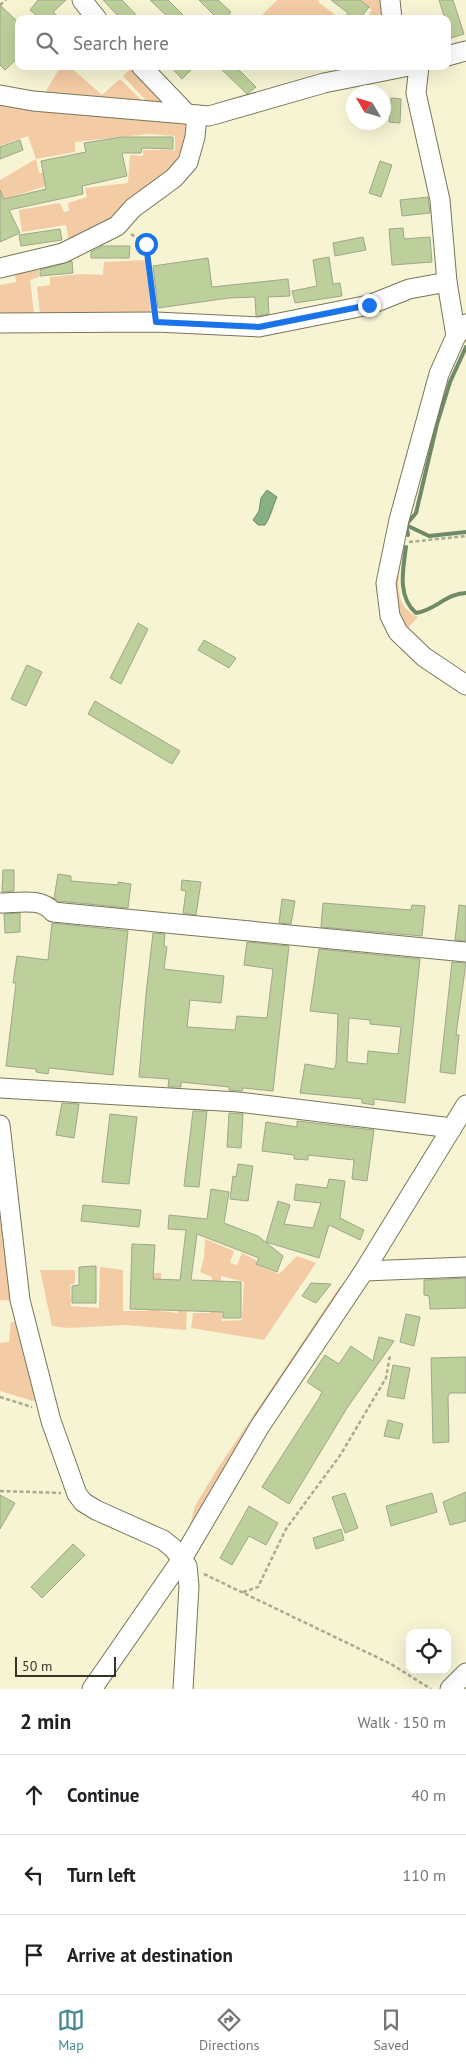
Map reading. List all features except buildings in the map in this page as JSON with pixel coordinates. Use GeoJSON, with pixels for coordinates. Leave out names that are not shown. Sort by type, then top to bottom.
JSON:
{"type":"FeatureCollection","features":[{"type":"Feature","properties":{"kind":"street"},"geometry":{"type":"LineString","coordinates":[[82,0],[94,15]]}},
{"type":"Feature","properties":{"kind":"street"},"geometry":{"type":"LineString","coordinates":[[390,0],[392,15]]}},
{"type":"Feature","properties":{"kind":"street"},"geometry":{"type":"LineString","coordinates":[[451,55],[466,51]]}},
{"type":"Feature","properties":{"kind":"street"},"geometry":{"type":"LineString","coordinates":[[0,268],[63,253],[117,226],[132,208],[174,178],[188,162],[196,137],[192,114],[145,70]]}},
{"type":"Feature","properties":{"kind":"street"},"geometry":{"type":"LineString","coordinates":[[0,95],[34,101],[210,116],[324,83],[389,70]]}},
{"type":"Feature","properties":{"kind":"street"},"geometry":{"type":"LineString","coordinates":[[419,70],[416,93],[440,200],[447,282],[461,330],[439,374],[393,543],[387,574],[387,602],[390,616],[398,632],[424,657],[466,685]]}},
{"type":"Feature","properties":{"kind":"street"},"geometry":{"type":"LineString","coordinates":[[0,323],[156,322],[259,327],[284,324],[369,305],[409,289],[447,282]]}},
{"type":"Feature","properties":{"kind":"street"},"geometry":{"type":"LineString","coordinates":[[0,903],[38,902],[48,906],[53,912],[466,952]]}},
{"type":"Feature","properties":{"kind":"street"},"geometry":{"type":"LineString","coordinates":[[0,1088],[238,1102],[452,1128]]}},
{"type":"Feature","properties":{"kind":"street"},"geometry":{"type":"LineString","coordinates":[[92,1689],[185,1563],[260,1426],[364,1271],[466,1105]]}},
{"type":"Feature","properties":{"kind":"street"},"geometry":{"type":"LineString","coordinates":[[1,1135],[20,1300],[52,1421],[77,1494],[84,1502],[96,1510],[163,1540],[185,1563],[189,1586],[183,1689]]}},
{"type":"Feature","properties":{"kind":"street"},"geometry":{"type":"LineString","coordinates":[[364,1271],[466,1267]]}},
{"type":"Feature","properties":{"kind":"street"},"geometry":{"type":"LineString","coordinates":[[450,1689],[466,1673]]}},
{"type":"Feature","properties":{"kind":"path"},"geometry":{"type":"LineString","coordinates":[[0,6],[6,0]]}},
{"type":"Feature","properties":{"kind":"path"},"geometry":{"type":"LineString","coordinates":[[117,226],[146,244],[156,322]]}},
{"type":"Feature","properties":{"kind":"path"},"geometry":{"type":"LineString","coordinates":[[393,543],[466,536]]}},
{"type":"Feature","properties":{"kind":"path"},"geometry":{"type":"LineString","coordinates":[[243,1592],[258,1586],[286,1529],[350,1439],[386,1378],[390,1355]]}},
{"type":"Feature","properties":{"kind":"path"},"geometry":{"type":"LineString","coordinates":[[0,1396],[27,1404],[52,1421]]}},
{"type":"Feature","properties":{"kind":"path"},"geometry":{"type":"LineString","coordinates":[[0,1491],[77,1494]]}},
{"type":"Feature","properties":{"kind":"path"},"geometry":{"type":"LineString","coordinates":[[185,1563],[391,1664],[431,1689]]}},
{"type":"Feature","properties":{"kind":"shaded area"},"geometry":{"type":"Polygon","coordinates":[[[277,0],[319,0],[318,2],[336,15],[262,15],[277,0]]]}},
{"type":"Feature","properties":{"kind":"shaded area"},"geometry":{"type":"Polygon","coordinates":[[[359,0],[384,0],[384,15],[369,15],[372,10],[359,0]]]}},
{"type":"Feature","properties":{"kind":"shaded area"},"geometry":{"type":"Polygon","coordinates":[[[59,70],[74,70],[102,95],[120,79],[149,108],[43,96],[59,70]]]}},
{"type":"Feature","properties":{"kind":"shaded area"},"geometry":{"type":"Polygon","coordinates":[[[129,70],[137,70],[180,111],[153,108],[123,76],[129,70]]]}},
{"type":"Feature","properties":{"kind":"shaded area"},"geometry":{"type":"Polygon","coordinates":[[[0,103],[186,121],[189,127],[185,155],[113,224],[70,245],[66,225],[22,232],[19,210],[60,203],[64,212],[69,211],[68,203],[87,197],[85,188],[128,183],[130,155],[143,156],[143,150],[175,150],[175,136],[149,134],[75,142],[75,152],[36,159],[28,136],[0,146],[0,103]]]}},
{"type":"Feature","properties":{"kind":"shaded area"},"geometry":{"type":"Polygon","coordinates":[[[36,159],[39,173],[53,173],[53,184],[0,200],[0,180],[36,159]]]}},
{"type":"Feature","properties":{"kind":"shaded area"},"geometry":{"type":"Polygon","coordinates":[[[146,260],[151,315],[40,314],[37,287],[50,285],[50,277],[81,274],[103,275],[104,262],[146,260]]]}},
{"type":"Feature","properties":{"kind":"shaded area"},"geometry":{"type":"Polygon","coordinates":[[[37,263],[39,277],[30,280],[34,314],[0,314],[0,285],[16,282],[14,267],[37,263]]]}},
{"type":"Feature","properties":{"kind":"shaded area"},"geometry":{"type":"Polygon","coordinates":[[[267,490],[277,497],[265,525],[258,525],[253,520],[259,511],[261,498],[267,490]]]}},
{"type":"Feature","properties":{"kind":"shaded area"},"geometry":{"type":"Polygon","coordinates":[[[396,547],[404,547],[399,577],[400,596],[403,605],[409,612],[418,617],[407,629],[400,627],[391,600],[396,547]]]}},
{"type":"Feature","properties":{"kind":"shaded area"},"geometry":{"type":"Polygon","coordinates":[[[0,1220],[7,1223],[15,1301],[0,1300],[0,1220]]]}},
{"type":"Feature","properties":{"kind":"shaded area"},"geometry":{"type":"Polygon","coordinates":[[[205,1239],[234,1251],[230,1263],[237,1265],[242,1253],[256,1260],[257,1265],[279,1274],[297,1256],[316,1263],[264,1340],[191,1328],[193,1313],[210,1313],[212,1277],[200,1272],[204,1258],[205,1239]],[[221,1276],[222,1321],[242,1320],[244,1282],[221,1276]]]}},
{"type":"Feature","properties":{"kind":"shaded area"},"geometry":{"type":"Polygon","coordinates":[[[100,1267],[123,1270],[123,1311],[149,1311],[150,1273],[161,1273],[160,1311],[178,1313],[181,1276],[188,1278],[186,1330],[125,1325],[68,1328],[52,1326],[40,1270],[75,1270],[75,1283],[70,1285],[71,1306],[99,1308],[100,1267]]]}},
{"type":"Feature","properties":{"kind":"shaded area"},"geometry":{"type":"Polygon","coordinates":[[[340,1286],[347,1290],[184,1548],[195,1506],[216,1471],[340,1286]]]}},
{"type":"Feature","properties":{"kind":"shaded area"},"geometry":{"type":"Polygon","coordinates":[[[11,1322],[22,1322],[40,1401],[33,1401],[0,1391],[0,1343],[9,1342],[11,1322]]]}},
{"type":"Feature","properties":{"kind":"waterway"},"geometry":{"type":"LineString","coordinates":[[406,525],[416,513],[437,424],[450,382],[466,347]]}},
{"type":"Feature","properties":{"kind":"waterway"},"geometry":{"type":"LineString","coordinates":[[406,525],[429,536],[466,532]]}},
{"type":"Feature","properties":{"kind":"waterway"},"geometry":{"type":"LineString","coordinates":[[406,525],[408,535]]}},
{"type":"Feature","properties":{"kind":"waterway"},"geometry":{"type":"LineString","coordinates":[[406,547],[403,573],[404,591],[406,599],[416,613],[429,609],[452,596],[466,593]]}},
{"type":"Feature","properties":{"kind":"route"},"geometry":{"type":"LineString","coordinates":[[146,244],[152,303],[156,322],[259,327],[284,324],[369,305]]}}]}
